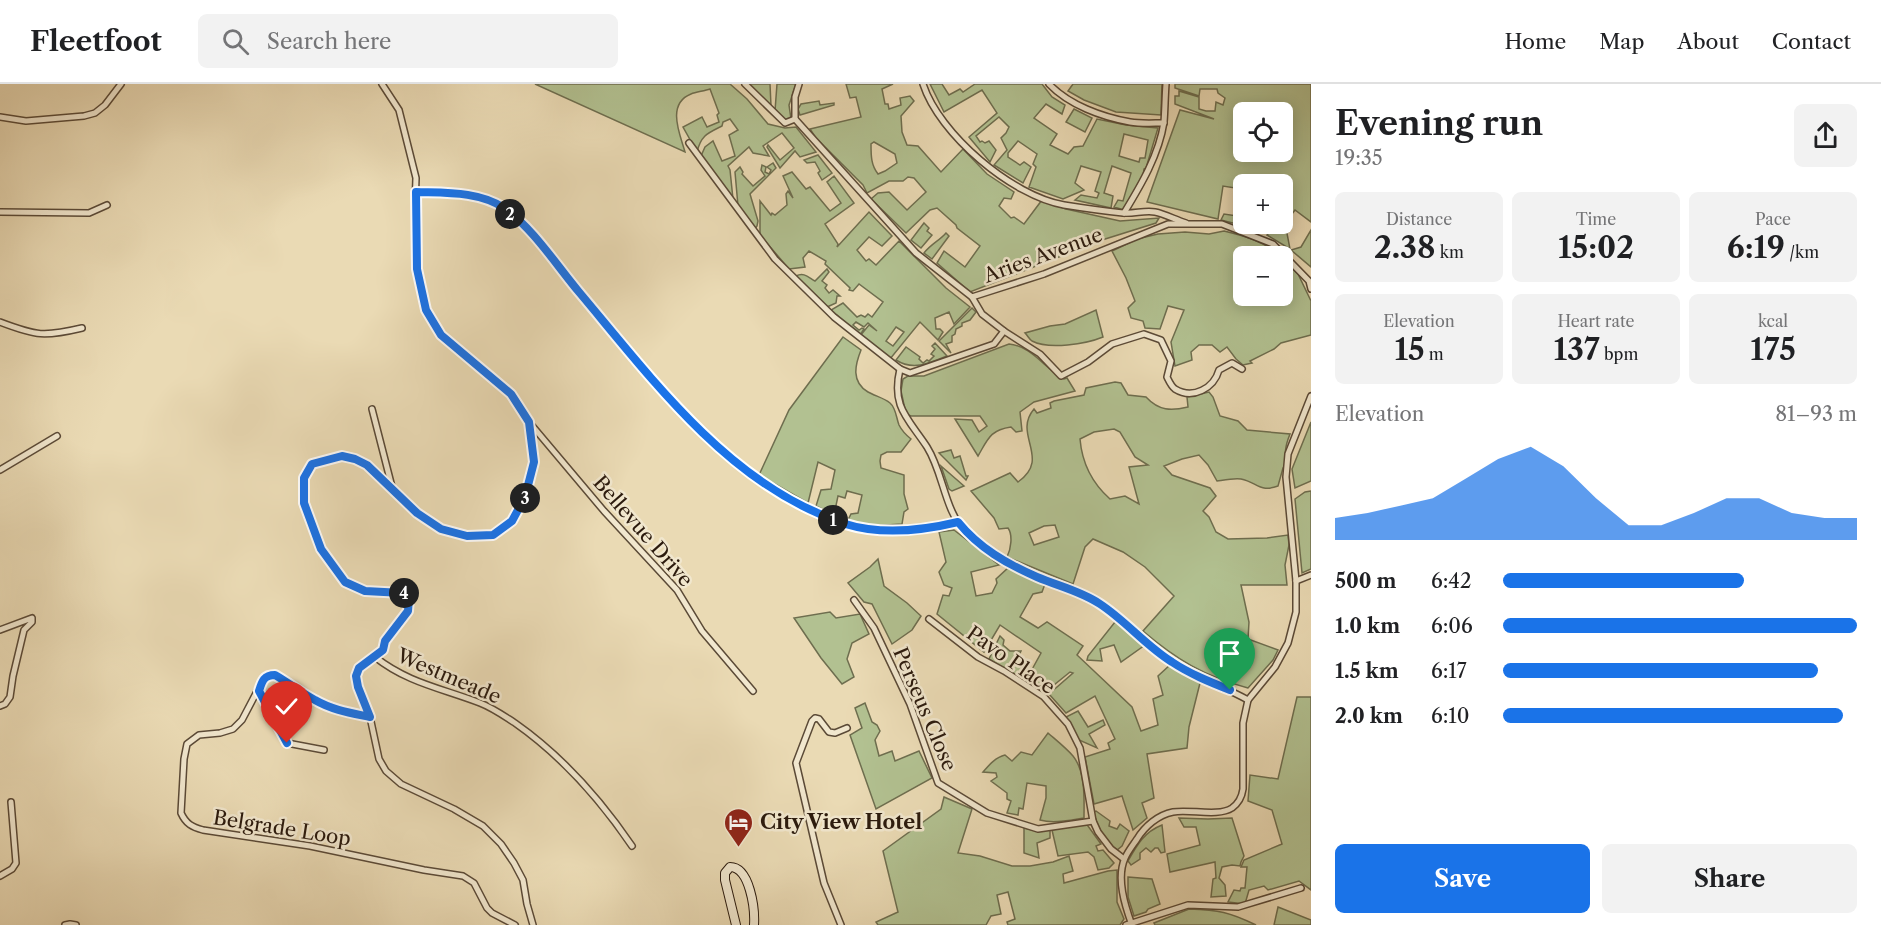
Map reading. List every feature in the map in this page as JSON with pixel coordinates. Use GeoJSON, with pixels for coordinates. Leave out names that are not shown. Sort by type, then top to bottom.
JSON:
{"type":"FeatureCollection","features":[{"type":"Feature","properties":{"kind":"main road"},"geometry":{"type":"LineString","coordinates":[[736,925],[725,880],[725,873],[729,867],[736,867],[742,871],[754,903],[754,925]]}},
{"type":"Feature","properties":{"kind":"street"},"geometry":{"type":"LineString","coordinates":[[0,117],[26,121],[95,113],[105,105],[121,84]]}},
{"type":"Feature","properties":{"kind":"street","name":"Bellevue Drive"},"geometry":{"type":"LineString","coordinates":[[382,84],[399,110],[416,178],[417,269],[426,310],[441,335],[511,394],[529,422],[604,511],[677,590],[702,631],[753,691]]}},
{"type":"Feature","properties":{"kind":"street"},"geometry":{"type":"LineString","coordinates":[[745,84],[785,123],[795,119],[795,97],[799,84]]}},
{"type":"Feature","properties":{"kind":"street"},"geometry":{"type":"LineString","coordinates":[[923,84],[928,100],[960,141],[992,169],[1026,192],[1061,204],[1124,213],[1155,212],[1189,224]]}},
{"type":"Feature","properties":{"kind":"street"},"geometry":{"type":"LineString","coordinates":[[1049,84],[1057,93],[1094,113],[1131,122],[1164,123]]}},
{"type":"Feature","properties":{"kind":"street"},"geometry":{"type":"LineString","coordinates":[[1124,213],[1154,158],[1164,123],[1166,84]]}},
{"type":"Feature","properties":{"kind":"street","name":"Aries Avenue"},"geometry":{"type":"LineString","coordinates":[[795,119],[916,253],[972,297],[1044,274],[1168,224],[1222,224],[1273,244],[1309,281],[1311,289]]}},
{"type":"Feature","properties":{"kind":"street"},"geometry":{"type":"LineString","coordinates":[[689,143],[775,258],[834,317],[900,369],[910,373],[994,344],[1004,331]]}},
{"type":"Feature","properties":{"kind":"street"},"geometry":{"type":"LineString","coordinates":[[416,192],[464,195],[483,199],[503,208],[527,229],[641,367],[706,436],[746,471],[779,494],[838,522],[866,529],[894,531],[936,527],[958,522]]}},
{"type":"Feature","properties":{"kind":"street"},"geometry":{"type":"LineString","coordinates":[[0,212],[89,213],[107,205]]}},
{"type":"Feature","properties":{"kind":"street"},"geometry":{"type":"LineString","coordinates":[[972,297],[982,314],[1040,354],[1061,376],[1088,362],[1112,344],[1144,334],[1161,340],[1171,361],[1167,377],[1173,388],[1187,394],[1204,390],[1217,376],[1219,370],[1232,363],[1242,369]]}},
{"type":"Feature","properties":{"kind":"street"},"geometry":{"type":"LineString","coordinates":[[0,322],[25,331],[46,335],[82,328]]}},
{"type":"Feature","properties":{"kind":"street"},"geometry":{"type":"LineString","coordinates":[[900,369],[896,384],[898,401],[905,417],[936,465],[958,522],[967,534],[998,558],[1036,577],[1100,603],[1171,661],[1248,700]]}},
{"type":"Feature","properties":{"kind":"street"},"geometry":{"type":"LineString","coordinates":[[1301,888],[1238,907],[1188,904],[1130,924],[1122,878],[1124,859],[1143,829],[1160,817],[1174,812],[1223,811],[1233,808],[1241,799],[1243,723],[1248,700],[1275,667],[1288,643],[1296,612],[1296,580],[1286,477],[1288,454],[1308,414],[1311,396]]}},
{"type":"Feature","properties":{"kind":"street"},"geometry":{"type":"LineString","coordinates":[[372,409],[392,489]]}},
{"type":"Feature","properties":{"kind":"street"},"geometry":{"type":"LineString","coordinates":[[375,657],[383,650],[385,641],[408,611],[409,598],[403,593],[365,591],[345,582],[321,549],[304,503],[304,478],[312,464],[342,456],[355,459],[367,465],[417,513],[441,529],[467,536],[493,535],[512,521],[525,497],[534,462],[529,422]]}},
{"type":"Feature","properties":{"kind":"street"},"geometry":{"type":"LineString","coordinates":[[0,470],[57,436]]}},
{"type":"Feature","properties":{"kind":"street"},"geometry":{"type":"LineString","coordinates":[[1296,580],[1311,575]]}},
{"type":"Feature","properties":{"kind":"street","name":"Perseus Close"},"geometry":{"type":"LineString","coordinates":[[854,600],[874,628],[910,704],[938,783],[987,813],[1038,829],[1093,821]]}},
{"type":"Feature","properties":{"kind":"street"},"geometry":{"type":"LineString","coordinates":[[0,630],[32,618],[32,622],[24,630],[12,676],[10,697],[0,706]]}},
{"type":"Feature","properties":{"kind":"street","name":"Pavo Place"},"geometry":{"type":"LineString","coordinates":[[929,619],[978,657],[1044,697],[1068,724],[1080,748],[1093,821],[1111,849],[1124,859]]}},
{"type":"Feature","properties":{"kind":"street","name":"Westmeade"},"geometry":{"type":"LineString","coordinates":[[533,925],[523,880],[501,844],[483,826],[454,809],[401,784],[386,771],[379,759],[370,717],[358,687],[356,676],[359,668],[375,657],[405,677],[497,711],[551,751],[587,786],[632,846]]}},
{"type":"Feature","properties":{"kind":"street","name":"Belgrade Loop"},"geometry":{"type":"LineString","coordinates":[[370,717],[328,706],[275,675],[268,675],[264,678],[242,720],[233,729],[220,734],[199,735],[187,744],[181,813],[188,825],[203,830],[310,846],[463,876],[474,883],[492,913],[515,925]]}},
{"type":"Feature","properties":{"kind":"street"},"geometry":{"type":"LineString","coordinates":[[259,691],[287,743],[324,750]]}},
{"type":"Feature","properties":{"kind":"street"},"geometry":{"type":"LineString","coordinates":[[841,925],[824,883],[796,763],[815,718],[819,719],[829,732],[835,733],[847,728]]}},
{"type":"Feature","properties":{"kind":"street"},"geometry":{"type":"LineString","coordinates":[[0,876],[12,869],[16,862],[11,802]]}},
{"type":"Feature","properties":{"kind":"street"},"geometry":{"type":"LineString","coordinates":[[65,925],[76,925]]}},
{"type":"Feature","properties":{"kind":"green space"},"geometry":{"type":"Polygon","coordinates":[[[535,84],[730,84],[747,99],[768,124],[785,128],[796,127],[816,152],[800,157],[795,151],[780,168],[767,147],[768,145],[780,160],[794,148],[782,133],[763,146],[769,156],[753,153],[749,147],[728,166],[733,199],[701,156],[705,147],[713,141],[722,161],[735,156],[729,135],[738,130],[730,119],[723,122],[722,126],[703,138],[697,152],[683,127],[702,117],[707,127],[719,122],[717,115],[719,113],[710,89],[691,94],[679,105],[678,128],[685,152],[535,84]]]}},
{"type":"Feature","properties":{"kind":"green space"},"geometry":{"type":"Polygon","coordinates":[[[749,84],[770,84],[771,106],[749,84]]]}},
{"type":"Feature","properties":{"kind":"green space"},"geometry":{"type":"Polygon","coordinates":[[[777,84],[796,84],[789,105],[791,119],[785,120],[775,111],[777,84]]]}},
{"type":"Feature","properties":{"kind":"green space"},"geometry":{"type":"Polygon","coordinates":[[[846,84],[893,84],[882,89],[885,104],[888,104],[889,109],[901,105],[900,98],[910,96],[914,101],[901,116],[902,132],[907,145],[918,146],[941,172],[963,149],[987,174],[1014,192],[1011,199],[1004,198],[999,206],[1011,218],[1014,217],[1024,224],[1042,200],[1066,209],[1120,221],[1159,218],[1156,223],[1102,240],[970,292],[937,263],[944,251],[965,267],[980,246],[937,208],[930,210],[906,233],[871,199],[878,193],[889,192],[907,210],[926,192],[914,178],[889,181],[867,193],[863,185],[816,138],[810,129],[861,117],[856,97],[850,98],[846,84]],[[874,142],[871,144],[871,156],[878,174],[897,163],[895,154],[874,142]]]}},
{"type":"Feature","properties":{"kind":"green space"},"geometry":{"type":"Polygon","coordinates":[[[930,84],[942,84],[949,95],[960,89],[963,92],[975,84],[1042,84],[1052,97],[1065,105],[1062,114],[1046,104],[1034,118],[1057,134],[1050,145],[1068,154],[1074,147],[1083,146],[1097,119],[1158,128],[1143,176],[1124,210],[1114,207],[1118,200],[1123,201],[1131,173],[1112,166],[1104,193],[1113,196],[1111,208],[1075,200],[1081,195],[1097,198],[1099,193],[1095,191],[1101,172],[1081,166],[1075,183],[1084,190],[1063,199],[1029,187],[1036,167],[1033,164],[1037,154],[1018,141],[1008,153],[1008,157],[1020,165],[1024,162],[1031,167],[1023,183],[994,165],[1007,150],[1001,138],[1009,127],[999,117],[976,136],[980,142],[989,141],[996,150],[990,162],[969,137],[997,113],[982,90],[944,112],[930,84]],[[1124,134],[1119,156],[1139,162],[1140,158],[1145,158],[1148,140],[1124,134]]]}},
{"type":"Feature","properties":{"kind":"green space"},"geometry":{"type":"Polygon","coordinates":[[[1073,84],[1162,84],[1161,115],[1116,112],[1084,100],[1068,91],[1073,84]]]}},
{"type":"Feature","properties":{"kind":"green space"},"geometry":{"type":"Polygon","coordinates":[[[1175,84],[1311,84],[1311,222],[1295,210],[1293,213],[1293,174],[1233,174],[1233,188],[1223,186],[1218,219],[1147,202],[1180,110],[1214,119],[1175,104],[1175,96],[1179,96],[1179,91],[1199,97],[1199,109],[1206,111],[1215,111],[1216,102],[1223,105],[1225,98],[1218,93],[1217,89],[1200,89],[1199,96],[1175,88],[1175,84]]]}},
{"type":"Feature","properties":{"kind":"green space"},"geometry":{"type":"Polygon","coordinates":[[[819,101],[820,105],[834,103],[834,105],[800,115],[798,109],[801,104],[819,101]]]}},
{"type":"Feature","properties":{"kind":"green space"},"geometry":{"type":"Polygon","coordinates":[[[1074,109],[1092,118],[1085,132],[1066,122],[1074,109]]]}},
{"type":"Feature","properties":{"kind":"green space"},"geometry":{"type":"Polygon","coordinates":[[[818,155],[832,173],[822,180],[815,162],[807,163],[804,160],[818,155]]]}},
{"type":"Feature","properties":{"kind":"green space"},"geometry":{"type":"Polygon","coordinates":[[[773,163],[776,168],[750,194],[758,221],[755,229],[738,206],[735,172],[740,167],[742,174],[753,186],[765,176],[761,170],[762,165],[766,167],[765,172],[769,174],[771,170],[767,167],[773,163]]]}},
{"type":"Feature","properties":{"kind":"green space"},"geometry":{"type":"Polygon","coordinates":[[[792,172],[806,189],[810,187],[830,211],[841,203],[827,182],[834,176],[854,203],[825,224],[838,244],[837,247],[869,212],[892,236],[882,246],[869,237],[857,250],[866,261],[869,259],[876,265],[899,241],[946,288],[970,307],[954,324],[949,312],[935,318],[936,329],[943,332],[938,340],[920,322],[890,359],[860,336],[869,325],[877,331],[868,323],[864,327],[856,322],[853,325],[859,330],[864,329],[860,335],[831,310],[843,303],[857,317],[861,315],[865,317],[868,314],[872,317],[883,302],[859,284],[853,291],[849,290],[850,288],[825,264],[826,261],[809,251],[803,258],[805,267],[789,269],[760,235],[760,201],[771,215],[772,213],[775,215],[787,205],[788,191],[793,198],[783,176],[792,172]],[[896,327],[886,341],[893,346],[904,332],[896,327]]]}},
{"type":"Feature","properties":{"kind":"green space"},"geometry":{"type":"Polygon","coordinates":[[[1224,214],[1233,215],[1233,223],[1221,220],[1224,214]]]}},
{"type":"Feature","properties":{"kind":"green space"},"geometry":{"type":"Polygon","coordinates":[[[924,223],[929,228],[927,231],[932,235],[921,248],[911,240],[924,223]]]}},
{"type":"Feature","properties":{"kind":"green space"},"geometry":{"type":"Polygon","coordinates":[[[1311,230],[1311,267],[1293,252],[1293,249],[1301,247],[1311,230]]]}},
{"type":"Feature","properties":{"kind":"green space"},"geometry":{"type":"Polygon","coordinates":[[[1224,231],[1247,237],[1266,246],[1233,246],[1233,306],[1293,306],[1293,269],[1298,274],[1311,301],[1311,335],[1281,343],[1250,361],[1252,363],[1243,365],[1227,347],[1220,352],[1212,345],[1199,345],[1191,352],[1192,360],[1175,366],[1171,342],[1184,310],[1168,306],[1160,329],[1145,328],[1143,321],[1131,318],[1128,308],[1135,301],[1112,251],[1137,239],[1158,234],[1185,232],[1209,234],[1224,231]]]}},
{"type":"Feature","properties":{"kind":"green space"},"geometry":{"type":"Polygon","coordinates":[[[946,233],[949,236],[932,259],[924,253],[929,247],[946,233]]]}},
{"type":"Feature","properties":{"kind":"green space"},"geometry":{"type":"Polygon","coordinates":[[[1287,234],[1289,246],[1285,246],[1267,235],[1287,234]]]}},
{"type":"Feature","properties":{"kind":"green space"},"geometry":{"type":"Polygon","coordinates":[[[827,269],[829,272],[822,281],[827,285],[825,288],[829,293],[833,290],[840,296],[837,296],[836,303],[827,307],[796,276],[804,275],[815,281],[827,269]]]}},
{"type":"Feature","properties":{"kind":"green space"},"geometry":{"type":"Polygon","coordinates":[[[972,308],[976,312],[970,320],[962,323],[962,326],[956,329],[952,342],[946,344],[951,353],[939,341],[972,308]]]}},
{"type":"Feature","properties":{"kind":"green space"},"geometry":{"type":"Polygon","coordinates":[[[1096,310],[1103,337],[1096,340],[1057,346],[1039,344],[1032,341],[1025,333],[1065,324],[1096,310]]]}},
{"type":"Feature","properties":{"kind":"green space"},"geometry":{"type":"Polygon","coordinates":[[[843,337],[861,350],[856,367],[859,383],[868,392],[892,405],[900,427],[911,439],[901,452],[887,452],[881,455],[880,461],[881,468],[904,475],[904,494],[908,509],[904,512],[902,524],[871,526],[848,520],[851,514],[858,513],[862,495],[847,491],[845,498],[838,496],[834,515],[816,506],[821,490],[831,489],[835,470],[818,462],[808,503],[759,475],[789,410],[843,337]]]}},
{"type":"Feature","properties":{"kind":"green space"},"geometry":{"type":"Polygon","coordinates":[[[935,343],[947,356],[928,363],[915,365],[896,360],[906,347],[920,357],[923,363],[929,361],[934,356],[931,354],[935,349],[932,346],[935,343]]]}},
{"type":"Feature","properties":{"kind":"green space"},"geometry":{"type":"Polygon","coordinates":[[[1009,344],[1032,353],[1057,375],[1064,379],[1067,378],[1075,391],[1034,402],[1020,412],[1022,431],[1016,432],[1011,427],[998,430],[990,436],[978,456],[955,419],[972,420],[979,432],[987,426],[980,416],[911,416],[906,414],[901,391],[903,379],[908,376],[924,376],[1009,344]]]}},
{"type":"Feature","properties":{"kind":"green space"},"geometry":{"type":"Polygon","coordinates":[[[1115,382],[1121,383],[1128,395],[1146,397],[1156,405],[1171,409],[1188,407],[1187,397],[1209,392],[1220,416],[1238,421],[1247,430],[1290,434],[1286,451],[1287,468],[1283,468],[1278,486],[1272,488],[1262,488],[1241,479],[1217,481],[1199,455],[1164,466],[1172,475],[1210,488],[1216,496],[1203,511],[1209,517],[1216,532],[1228,539],[1288,535],[1289,545],[1285,565],[1287,585],[1241,585],[1249,622],[1248,639],[1278,650],[1273,660],[1248,688],[1192,666],[1143,631],[1174,596],[1145,567],[1123,552],[1093,539],[1085,547],[1073,584],[1007,557],[1011,542],[1008,528],[999,529],[994,518],[971,491],[1010,473],[1018,482],[1028,473],[1032,464],[1027,428],[1028,419],[1034,409],[1037,413],[1051,408],[1050,403],[1054,401],[1084,395],[1086,388],[1115,382]],[[1114,429],[1094,432],[1080,439],[1083,456],[1093,479],[1110,499],[1125,496],[1139,504],[1129,467],[1148,465],[1135,457],[1120,432],[1114,429]],[[1055,525],[1044,526],[1029,533],[1034,545],[1059,537],[1055,525]]]}},
{"type":"Feature","properties":{"kind":"green space"},"geometry":{"type":"Polygon","coordinates":[[[1311,422],[1311,481],[1295,488],[1292,469],[1311,422]]]}},
{"type":"Feature","properties":{"kind":"green space"},"geometry":{"type":"Polygon","coordinates":[[[951,450],[954,458],[960,456],[966,476],[968,476],[966,480],[939,453],[951,450]]]}},
{"type":"Feature","properties":{"kind":"green space"},"geometry":{"type":"Polygon","coordinates":[[[941,466],[964,486],[952,491],[949,489],[941,466]]]}},
{"type":"Feature","properties":{"kind":"green space"},"geometry":{"type":"Polygon","coordinates":[[[1311,491],[1311,569],[1302,573],[1295,499],[1311,491]]]}},
{"type":"Feature","properties":{"kind":"green space"},"geometry":{"type":"Polygon","coordinates":[[[954,530],[999,565],[971,572],[976,596],[992,593],[997,583],[996,579],[1008,568],[1045,584],[1042,592],[1033,594],[1020,617],[1038,628],[1047,622],[1083,646],[1077,655],[1132,707],[1141,731],[1158,725],[1153,699],[1163,695],[1158,676],[1170,665],[1200,683],[1189,727],[1187,748],[1147,754],[1154,798],[1142,803],[1147,818],[1133,830],[1122,796],[1094,804],[1085,757],[1110,749],[1108,743],[1115,739],[1095,696],[1066,713],[1049,694],[1073,673],[1070,672],[1044,693],[989,659],[1000,636],[1004,640],[1003,645],[1010,651],[1021,651],[1015,664],[1030,673],[1041,653],[1000,625],[984,652],[937,614],[943,595],[949,596],[952,588],[944,585],[939,572],[946,562],[939,532],[954,530]]]}},
{"type":"Feature","properties":{"kind":"green space"},"geometry":{"type":"Polygon","coordinates":[[[878,559],[884,586],[921,616],[912,630],[892,644],[872,604],[864,602],[848,583],[878,559]]]}},
{"type":"Feature","properties":{"kind":"green space"},"geometry":{"type":"Polygon","coordinates":[[[830,612],[836,618],[860,614],[869,634],[852,643],[847,659],[854,677],[842,684],[794,618],[830,612]]]}},
{"type":"Feature","properties":{"kind":"green space"},"geometry":{"type":"Polygon","coordinates":[[[1115,622],[1145,645],[1121,662],[1114,645],[1100,649],[1102,661],[1087,660],[1088,656],[1115,622]]]}},
{"type":"Feature","properties":{"kind":"green space"},"geometry":{"type":"Polygon","coordinates":[[[1297,697],[1311,697],[1311,890],[1299,881],[1268,890],[1264,886],[1249,890],[1245,904],[1228,902],[1234,890],[1240,891],[1241,888],[1245,888],[1247,867],[1241,867],[1244,860],[1282,844],[1272,810],[1248,801],[1250,775],[1278,779],[1297,697]]]}},
{"type":"Feature","properties":{"kind":"green space"},"geometry":{"type":"Polygon","coordinates":[[[865,703],[872,722],[880,731],[875,740],[879,756],[892,751],[895,761],[919,751],[932,778],[876,809],[850,735],[862,728],[855,708],[865,703]]]}},
{"type":"Feature","properties":{"kind":"green space"},"geometry":{"type":"Polygon","coordinates":[[[1078,711],[1088,727],[1103,720],[1105,725],[1089,734],[1097,748],[1079,740],[1066,717],[1078,711]]]}},
{"type":"Feature","properties":{"kind":"green space"},"geometry":{"type":"Polygon","coordinates":[[[1048,733],[1077,762],[1083,786],[1084,818],[1056,822],[1040,820],[1046,798],[1046,786],[1027,783],[1023,809],[1019,808],[1018,815],[1007,813],[1011,801],[1007,799],[1007,793],[991,781],[997,777],[996,773],[983,772],[1002,756],[1005,755],[1012,761],[1021,752],[1032,755],[1048,733]]]}},
{"type":"Feature","properties":{"kind":"green space"},"geometry":{"type":"Polygon","coordinates":[[[944,797],[972,809],[958,853],[980,856],[1012,866],[1053,862],[1069,856],[1073,871],[1063,874],[1064,883],[1117,870],[1117,902],[1124,919],[1120,925],[1008,925],[1007,922],[1015,919],[1008,892],[997,895],[1001,914],[991,916],[986,925],[878,925],[876,922],[898,912],[883,851],[941,809],[944,797]]]}},
{"type":"Feature","properties":{"kind":"green space"},"geometry":{"type":"Polygon","coordinates":[[[1096,811],[1110,821],[1109,826],[1117,829],[1120,824],[1129,831],[1122,846],[1117,850],[1102,833],[1093,812],[1096,811]]]}},
{"type":"Feature","properties":{"kind":"green space"},"geometry":{"type":"Polygon","coordinates":[[[1179,818],[1232,818],[1244,856],[1240,866],[1222,867],[1219,878],[1225,885],[1226,896],[1211,897],[1213,879],[1216,878],[1215,862],[1170,872],[1167,854],[1200,845],[1196,827],[1184,827],[1179,818]]]}},
{"type":"Feature","properties":{"kind":"green space"},"geometry":{"type":"Polygon","coordinates":[[[1084,823],[1101,844],[1096,846],[1098,851],[1103,850],[1114,863],[1109,868],[1098,870],[1094,857],[1088,852],[1058,856],[1052,830],[1084,823]]]}},
{"type":"Feature","properties":{"kind":"green space"},"geometry":{"type":"Polygon","coordinates":[[[1162,825],[1165,852],[1161,853],[1158,848],[1155,848],[1151,852],[1146,848],[1140,853],[1140,859],[1131,865],[1128,861],[1142,840],[1150,831],[1162,825]]]}},
{"type":"Feature","properties":{"kind":"green space"},"geometry":{"type":"Polygon","coordinates":[[[1024,828],[1037,831],[1050,830],[1050,838],[1037,843],[1039,858],[1024,853],[1024,828]]]}},
{"type":"Feature","properties":{"kind":"green space"},"geometry":{"type":"Polygon","coordinates":[[[1128,877],[1152,879],[1160,904],[1134,916],[1128,897],[1128,877]]]}},
{"type":"Feature","properties":{"kind":"green space"},"geometry":{"type":"Polygon","coordinates":[[[1278,907],[1311,920],[1311,925],[1274,925],[1278,907]]]}},
{"type":"Feature","properties":{"kind":"green space"},"geometry":{"type":"Polygon","coordinates":[[[1189,909],[1224,912],[1256,925],[1155,925],[1154,923],[1189,909]]]}},
{"type":"Feature","properties":{"kind":"place","name":"City View Hotel"},"geometry":{"type":"Point","coordinates":[739,848]}},
{"type":"Feature","properties":{"kind":"route"},"geometry":{"type":"LineString","coordinates":[[287,743],[259,691],[264,678],[268,675],[275,675],[316,701],[341,711],[370,717],[356,676],[359,668],[383,650],[385,641],[408,611],[410,604],[409,598],[403,593],[365,591],[345,582],[321,549],[304,503],[304,478],[312,464],[342,456],[355,459],[367,465],[417,513],[441,529],[467,536],[493,535],[512,521],[525,497],[534,462],[529,422],[511,394],[441,335],[426,310],[417,269],[416,192],[453,194],[483,199],[503,208],[527,229],[641,367],[706,436],[746,471],[779,494],[838,522],[866,529],[894,531],[936,527],[958,522],[967,534],[998,558],[1036,577],[1100,603],[1171,661],[1195,675],[1230,690]]}}]}
